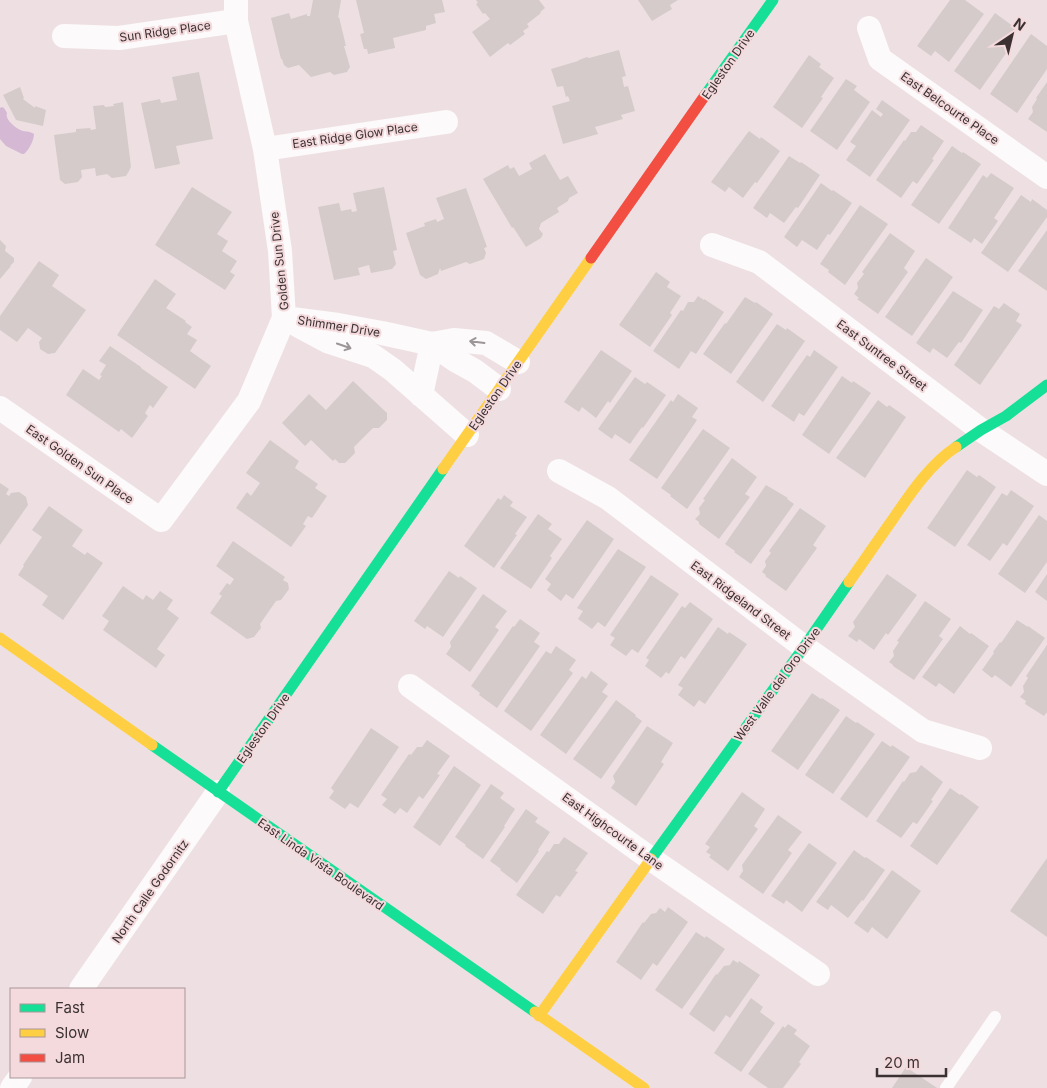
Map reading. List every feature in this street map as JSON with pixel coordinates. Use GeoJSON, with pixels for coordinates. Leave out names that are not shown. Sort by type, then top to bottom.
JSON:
{"type":"FeatureCollection","features":[{"type":"Feature","properties":{"kind":"street","name":"Egleston Drive"},"geometry":{"type":"LineString","coordinates":[[218,792],[773,0]]}},
{"type":"Feature","properties":{"kind":"street","name":"Sun Ridge Place"},"geometry":{"type":"LineString","coordinates":[[64,36],[119,38],[236,11]]}},
{"type":"Feature","properties":{"kind":"street","name":"Golden Sun Drive"},"geometry":{"type":"LineString","coordinates":[[161,520],[249,401],[284,318],[280,251],[264,149],[236,11]]}},
{"type":"Feature","properties":{"kind":"street","name":"East Belcourte Place"},"geometry":{"type":"LineString","coordinates":[[869,28],[880,59],[1047,176]]}},
{"type":"Feature","properties":{"kind":"street","name":"East Ridge Glow Place"},"geometry":{"type":"LineString","coordinates":[[264,149],[446,122]]}},
{"type":"Feature","properties":{"kind":"street","name":"East Suntree Street"},"geometry":{"type":"LineString","coordinates":[[712,245],[759,262],[981,430],[1047,474]]}},
{"type":"Feature","properties":{"kind":"street","name":"Shimmer Drive"},"geometry":{"type":"LineString","coordinates":[[284,318],[382,332],[432,344],[475,371],[499,389]]}},
{"type":"Feature","properties":{"kind":"street","name":"Shimmer Drive"},"geometry":{"type":"LineString","coordinates":[[284,318],[327,341],[374,356],[393,370],[467,435]]}},
{"type":"Feature","properties":{"kind":"street","name":"Shimmer Drive"},"geometry":{"type":"LineString","coordinates":[[432,344],[454,340],[486,343],[518,362]]}},
{"type":"Feature","properties":{"kind":"street"},"geometry":{"type":"LineString","coordinates":[[421,395],[432,344]]}},
{"type":"Feature","properties":{"kind":"street","name":"West Valle del Oro Drive"},"geometry":{"type":"LineString","coordinates":[[539,1016],[804,647],[907,499],[948,452],[1006,416],[1047,385]]}},
{"type":"Feature","properties":{"kind":"street","name":"East Golden Sun Place"},"geometry":{"type":"LineString","coordinates":[[0,408],[161,520]]}},
{"type":"Feature","properties":{"kind":"street","name":"East Ridgeland Street"},"geometry":{"type":"LineString","coordinates":[[559,471],[608,498],[804,647],[923,731],[980,748]]}},
{"type":"Feature","properties":{"kind":"street","name":"East Linda Vista Boulevard"},"geometry":{"type":"LineString","coordinates":[[0,638],[644,1088]]}},
{"type":"Feature","properties":{"kind":"street","name":"East Highcourte Lane"},"geometry":{"type":"LineString","coordinates":[[410,686],[651,859],[818,974]]}},
{"type":"Feature","properties":{"kind":"street","name":"North Calle Godornitz"},"geometry":{"type":"LineString","coordinates":[[82,988],[218,792]]}},
{"type":"Feature","properties":{"kind":"lane"},"geometry":{"type":"LineString","coordinates":[[946,1088],[995,1017]]}},
{"type":"Feature","properties":{"kind":"shaded area"},"geometry":{"type":"Polygon","coordinates":[[[2,107],[7,113],[8,119],[14,125],[21,130],[34,134],[31,145],[24,154],[6,146],[0,139],[0,108],[2,107]]]}},
{"type":"Feature","properties":{"kind":"building"},"geometry":{"type":"Polygon","coordinates":[[[313,0],[341,0],[338,18],[350,67],[347,72],[334,75],[330,72],[311,77],[299,65],[288,68],[281,59],[271,18],[289,13],[291,19],[307,14],[307,16],[310,16],[313,0]]]}},
{"type":"Feature","properties":{"kind":"building"},"geometry":{"type":"Polygon","coordinates":[[[356,0],[442,0],[445,12],[434,14],[436,23],[426,26],[426,30],[393,38],[395,48],[368,54],[367,49],[364,49],[360,34],[364,33],[356,0]]]}},
{"type":"Feature","properties":{"kind":"building"},"geometry":{"type":"Polygon","coordinates":[[[476,0],[539,0],[545,8],[527,24],[529,27],[523,31],[525,34],[510,45],[508,43],[490,57],[472,32],[490,19],[485,13],[483,14],[476,4],[478,3],[476,0]]]}},
{"type":"Feature","properties":{"kind":"building"},"geometry":{"type":"Polygon","coordinates":[[[638,0],[678,0],[670,5],[672,9],[652,21],[638,0]]]}},
{"type":"Feature","properties":{"kind":"building"},"geometry":{"type":"Polygon","coordinates":[[[950,0],[965,0],[984,14],[949,62],[935,51],[931,56],[917,46],[950,0]]]}},
{"type":"Feature","properties":{"kind":"building"},"geometry":{"type":"Polygon","coordinates":[[[995,13],[1017,29],[1005,46],[1009,49],[980,90],[954,71],[995,13]]]}},
{"type":"Feature","properties":{"kind":"building"},"geometry":{"type":"Polygon","coordinates":[[[1031,34],[1047,46],[1047,69],[1017,113],[990,94],[1031,34]]]}},
{"type":"Feature","properties":{"kind":"building"},"geometry":{"type":"Polygon","coordinates":[[[619,50],[626,76],[622,77],[624,87],[628,86],[635,111],[621,115],[623,119],[595,127],[598,134],[563,144],[552,106],[570,101],[568,96],[566,97],[563,86],[557,87],[551,69],[587,57],[619,50]]]}},
{"type":"Feature","properties":{"kind":"building"},"geometry":{"type":"Polygon","coordinates":[[[809,55],[821,64],[819,67],[834,78],[821,97],[823,98],[802,128],[773,107],[809,55]]]}},
{"type":"Feature","properties":{"kind":"building"},"geometry":{"type":"Polygon","coordinates":[[[199,72],[213,139],[176,146],[180,164],[155,169],[141,103],[160,99],[161,103],[177,100],[172,77],[199,72]]]}},
{"type":"Feature","properties":{"kind":"building"},"geometry":{"type":"Polygon","coordinates":[[[846,79],[857,86],[854,90],[870,102],[837,150],[810,131],[846,79]]]}},
{"type":"Feature","properties":{"kind":"building"},"geometry":{"type":"Polygon","coordinates":[[[1047,82],[1047,132],[1028,119],[1033,112],[1032,107],[1036,98],[1047,82]]]}},
{"type":"Feature","properties":{"kind":"building"},"geometry":{"type":"Polygon","coordinates":[[[20,87],[23,99],[35,108],[35,106],[46,110],[43,126],[16,120],[3,95],[20,87]]]}},
{"type":"Feature","properties":{"kind":"building"},"geometry":{"type":"Polygon","coordinates":[[[882,100],[910,120],[870,177],[846,160],[856,146],[850,142],[872,110],[881,117],[883,114],[876,109],[882,100]]]}},
{"type":"Feature","properties":{"kind":"building"},"geometry":{"type":"Polygon","coordinates":[[[123,102],[131,167],[126,176],[112,178],[107,174],[96,176],[95,168],[81,170],[82,177],[78,182],[65,184],[60,180],[54,135],[76,132],[76,129],[96,129],[93,106],[114,106],[113,104],[123,102]]]}},
{"type":"Feature","properties":{"kind":"building"},"geometry":{"type":"Polygon","coordinates":[[[921,125],[944,141],[932,159],[934,160],[917,184],[913,181],[901,198],[876,180],[904,140],[911,132],[916,132],[921,125]]]}},
{"type":"Feature","properties":{"kind":"building"},"geometry":{"type":"Polygon","coordinates":[[[749,131],[780,151],[757,183],[755,182],[743,198],[729,187],[725,192],[711,182],[749,131]]]}},
{"type":"Feature","properties":{"kind":"building"},"geometry":{"type":"Polygon","coordinates":[[[952,146],[981,164],[939,224],[911,205],[952,146]]]}},
{"type":"Feature","properties":{"kind":"building"},"geometry":{"type":"Polygon","coordinates":[[[545,154],[560,180],[568,176],[578,193],[557,208],[559,212],[541,223],[539,229],[543,234],[541,238],[526,247],[512,228],[483,179],[508,165],[510,169],[514,167],[519,176],[532,169],[529,163],[545,154]]]}},
{"type":"Feature","properties":{"kind":"building"},"geometry":{"type":"Polygon","coordinates":[[[789,156],[820,175],[798,208],[796,207],[784,223],[770,213],[767,218],[753,208],[789,156]]]}},
{"type":"Feature","properties":{"kind":"building"},"geometry":{"type":"Polygon","coordinates":[[[991,173],[1014,188],[994,218],[998,221],[982,244],[974,238],[971,243],[948,228],[983,175],[987,178],[991,173]]]}},
{"type":"Feature","properties":{"kind":"building"},"geometry":{"type":"Polygon","coordinates":[[[821,183],[852,203],[817,250],[802,240],[797,247],[784,237],[821,183]]]}},
{"type":"Feature","properties":{"kind":"building"},"geometry":{"type":"Polygon","coordinates":[[[192,187],[232,212],[217,234],[228,241],[222,251],[237,261],[230,272],[235,275],[225,290],[155,245],[192,187]]]}},
{"type":"Feature","properties":{"kind":"building"},"geometry":{"type":"Polygon","coordinates":[[[384,187],[397,250],[393,251],[396,264],[392,269],[371,273],[369,265],[358,268],[360,275],[334,280],[318,207],[339,203],[341,211],[351,209],[352,212],[357,211],[353,193],[384,187]]]}},
{"type":"Feature","properties":{"kind":"building"},"geometry":{"type":"Polygon","coordinates":[[[466,188],[487,247],[484,248],[486,253],[484,259],[470,264],[466,262],[441,271],[440,268],[438,274],[426,279],[420,275],[406,233],[425,226],[424,223],[436,219],[437,222],[444,219],[436,198],[466,188]]]}},
{"type":"Feature","properties":{"kind":"building"},"geometry":{"type":"Polygon","coordinates":[[[1021,195],[1031,202],[1032,199],[1047,210],[1047,217],[1008,272],[981,253],[1021,195]]]}},
{"type":"Feature","properties":{"kind":"building"},"geometry":{"type":"Polygon","coordinates":[[[860,205],[888,224],[845,285],[820,264],[860,205]]]}},
{"type":"Feature","properties":{"kind":"building"},"geometry":{"type":"Polygon","coordinates":[[[1047,230],[1047,291],[1018,271],[1047,230]]]}},
{"type":"Feature","properties":{"kind":"building"},"geometry":{"type":"Polygon","coordinates":[[[890,233],[915,251],[904,268],[908,272],[878,314],[857,299],[859,298],[854,294],[858,288],[857,283],[864,274],[862,272],[890,233]]]}},
{"type":"Feature","properties":{"kind":"building"},"geometry":{"type":"Polygon","coordinates":[[[0,240],[6,246],[5,251],[14,258],[14,262],[0,279],[0,240]]]}},
{"type":"Feature","properties":{"kind":"building"},"geometry":{"type":"Polygon","coordinates":[[[926,258],[953,277],[912,336],[885,317],[926,258]]]}},
{"type":"Feature","properties":{"kind":"building"},"geometry":{"type":"Polygon","coordinates":[[[39,261],[59,275],[52,286],[86,310],[55,353],[48,354],[40,349],[39,342],[42,338],[28,328],[17,342],[0,330],[0,316],[39,261]]]}},
{"type":"Feature","properties":{"kind":"building"},"geometry":{"type":"Polygon","coordinates":[[[656,272],[670,282],[667,287],[681,296],[670,313],[672,315],[650,347],[619,325],[656,272]]]}},
{"type":"Feature","properties":{"kind":"building"},"geometry":{"type":"Polygon","coordinates":[[[155,279],[176,294],[166,308],[192,327],[187,334],[197,340],[190,351],[211,366],[195,389],[117,335],[155,279]]]}},
{"type":"Feature","properties":{"kind":"building"},"geometry":{"type":"Polygon","coordinates":[[[953,291],[983,310],[961,343],[959,342],[947,358],[933,348],[930,353],[916,343],[953,291]]]}},
{"type":"Feature","properties":{"kind":"building"},"geometry":{"type":"Polygon","coordinates":[[[698,296],[724,312],[696,354],[691,351],[679,369],[653,351],[681,310],[683,311],[688,302],[694,302],[698,296]]]}},
{"type":"Feature","properties":{"kind":"building"},"geometry":{"type":"Polygon","coordinates":[[[745,297],[773,314],[731,374],[703,354],[745,297]]]}},
{"type":"Feature","properties":{"kind":"building"},"geometry":{"type":"Polygon","coordinates":[[[1004,303],[1020,314],[1016,321],[1022,325],[980,385],[954,365],[994,306],[999,309],[1004,303]]]}},
{"type":"Feature","properties":{"kind":"building"},"geometry":{"type":"Polygon","coordinates":[[[777,324],[786,330],[787,328],[805,341],[763,402],[736,382],[777,324]]]}},
{"type":"Feature","properties":{"kind":"building"},"geometry":{"type":"Polygon","coordinates":[[[110,346],[168,387],[153,408],[150,405],[145,413],[148,416],[132,438],[121,429],[119,432],[66,395],[83,369],[99,380],[106,365],[99,361],[110,346]]]}},
{"type":"Feature","properties":{"kind":"building"},"geometry":{"type":"Polygon","coordinates":[[[601,350],[632,371],[610,403],[608,401],[596,418],[582,407],[579,412],[564,402],[601,350]]]}},
{"type":"Feature","properties":{"kind":"building"},"geometry":{"type":"Polygon","coordinates":[[[814,350],[838,367],[804,416],[799,413],[794,422],[771,406],[807,355],[810,357],[814,350]]]}},
{"type":"Feature","properties":{"kind":"building"},"geometry":{"type":"Polygon","coordinates":[[[842,376],[871,393],[829,454],[802,435],[842,376]]]}},
{"type":"Feature","properties":{"kind":"building"},"geometry":{"type":"Polygon","coordinates":[[[635,377],[645,384],[647,382],[666,395],[630,444],[615,434],[612,439],[598,429],[635,377]]]}},
{"type":"Feature","properties":{"kind":"building"},"geometry":{"type":"Polygon","coordinates":[[[353,381],[387,413],[387,420],[379,428],[373,428],[354,447],[355,453],[345,463],[339,463],[335,459],[333,461],[311,440],[305,446],[282,423],[309,394],[326,410],[353,381]]]}},
{"type":"Feature","properties":{"kind":"building"},"geometry":{"type":"Polygon","coordinates":[[[678,394],[698,408],[692,417],[697,420],[657,479],[629,460],[671,400],[673,402],[678,394]]]}},
{"type":"Feature","properties":{"kind":"building"},"geometry":{"type":"Polygon","coordinates":[[[878,400],[906,417],[865,478],[836,458],[878,400]]]}},
{"type":"Feature","properties":{"kind":"building"},"geometry":{"type":"Polygon","coordinates":[[[703,429],[730,448],[687,509],[661,488],[703,429]]]}},
{"type":"Feature","properties":{"kind":"building"},"geometry":{"type":"Polygon","coordinates":[[[270,440],[299,461],[295,468],[318,484],[315,488],[327,496],[312,518],[308,516],[303,524],[306,526],[291,547],[236,508],[247,492],[251,496],[260,483],[246,473],[270,440]]]}},
{"type":"Feature","properties":{"kind":"building"},"geometry":{"type":"Polygon","coordinates":[[[732,458],[757,477],[745,494],[750,497],[719,539],[695,519],[700,514],[699,508],[705,500],[703,499],[732,458]]]}},
{"type":"Feature","properties":{"kind":"building"},"geometry":{"type":"Polygon","coordinates":[[[967,470],[977,477],[979,475],[996,487],[955,547],[927,528],[967,470]]]}},
{"type":"Feature","properties":{"kind":"building"},"geometry":{"type":"Polygon","coordinates":[[[0,483],[9,489],[6,494],[9,496],[11,493],[19,492],[26,497],[28,505],[0,545],[0,483]]]}},
{"type":"Feature","properties":{"kind":"building"},"geometry":{"type":"Polygon","coordinates":[[[766,485],[788,498],[794,504],[751,564],[725,544],[766,485]]]}},
{"type":"Feature","properties":{"kind":"building"},"geometry":{"type":"Polygon","coordinates":[[[1011,490],[1034,506],[1007,546],[1003,543],[990,561],[967,545],[1002,493],[1007,496],[1011,490]]]}},
{"type":"Feature","properties":{"kind":"building"},"geometry":{"type":"Polygon","coordinates":[[[504,495],[513,502],[510,506],[527,517],[494,568],[464,546],[498,498],[501,500],[504,495]]]}},
{"type":"Feature","properties":{"kind":"building"},"geometry":{"type":"Polygon","coordinates":[[[49,506],[83,530],[72,546],[85,555],[87,552],[103,563],[63,620],[42,605],[48,596],[18,575],[42,537],[32,530],[49,506]]]}},
{"type":"Feature","properties":{"kind":"building"},"geometry":{"type":"Polygon","coordinates":[[[800,508],[826,526],[813,545],[817,548],[786,591],[762,572],[766,566],[765,561],[771,553],[769,551],[800,508]]]}},
{"type":"Feature","properties":{"kind":"building"},"geometry":{"type":"Polygon","coordinates":[[[538,514],[552,524],[548,529],[562,539],[550,556],[552,558],[531,589],[500,568],[538,514]]]}},
{"type":"Feature","properties":{"kind":"building"},"geometry":{"type":"Polygon","coordinates":[[[1039,515],[1047,521],[1047,562],[1025,593],[998,574],[1039,515]]]}},
{"type":"Feature","properties":{"kind":"building"},"geometry":{"type":"Polygon","coordinates":[[[587,520],[614,539],[573,599],[566,594],[561,601],[547,590],[551,584],[545,579],[587,520]]]}},
{"type":"Feature","properties":{"kind":"building"},"geometry":{"type":"Polygon","coordinates":[[[233,541],[285,577],[283,580],[288,583],[289,589],[281,600],[276,601],[260,624],[261,628],[254,637],[247,639],[210,613],[222,596],[219,594],[227,583],[230,585],[234,579],[216,566],[233,541]]]}},
{"type":"Feature","properties":{"kind":"building"},"geometry":{"type":"Polygon","coordinates":[[[618,549],[646,567],[605,627],[598,622],[592,629],[578,619],[583,611],[577,608],[618,549]]]}},
{"type":"Feature","properties":{"kind":"building"},"geometry":{"type":"Polygon","coordinates":[[[449,571],[477,588],[443,637],[427,626],[425,629],[414,621],[449,571]]]}},
{"type":"Feature","properties":{"kind":"building"},"geometry":{"type":"Polygon","coordinates":[[[887,574],[917,595],[888,635],[886,633],[874,650],[859,639],[857,642],[848,636],[855,627],[853,622],[887,574]]]}},
{"type":"Feature","properties":{"kind":"building"},"geometry":{"type":"Polygon","coordinates":[[[1047,574],[1047,601],[1035,592],[1047,574]]]}},
{"type":"Feature","properties":{"kind":"building"},"geometry":{"type":"Polygon","coordinates":[[[651,575],[679,594],[638,653],[632,649],[626,656],[610,645],[615,638],[610,635],[651,575]]]}},
{"type":"Feature","properties":{"kind":"building"},"geometry":{"type":"Polygon","coordinates":[[[123,586],[143,600],[146,595],[153,600],[160,591],[173,600],[167,609],[179,618],[157,649],[165,655],[156,668],[103,630],[109,621],[102,616],[123,586]]]}},
{"type":"Feature","properties":{"kind":"building"},"geometry":{"type":"Polygon","coordinates":[[[483,594],[507,611],[495,627],[499,630],[470,672],[446,654],[451,647],[450,642],[483,594]]]}},
{"type":"Feature","properties":{"kind":"building"},"geometry":{"type":"Polygon","coordinates":[[[925,601],[951,619],[939,636],[943,639],[914,680],[889,662],[894,656],[893,651],[899,642],[897,641],[925,601]]]}},
{"type":"Feature","properties":{"kind":"building"},"geometry":{"type":"Polygon","coordinates":[[[690,602],[713,619],[685,659],[681,656],[669,674],[666,672],[661,678],[645,666],[649,660],[646,658],[682,606],[685,608],[690,602]]]}},
{"type":"Feature","properties":{"kind":"building"},"geometry":{"type":"Polygon","coordinates":[[[520,619],[540,633],[534,642],[540,646],[497,708],[479,695],[480,693],[471,686],[513,626],[520,619]]]}},
{"type":"Feature","properties":{"kind":"building"},"geometry":{"type":"Polygon","coordinates":[[[1017,620],[1045,638],[1011,687],[995,675],[992,678],[982,670],[1017,620]]]}},
{"type":"Feature","properties":{"kind":"building"},"geometry":{"type":"Polygon","coordinates":[[[960,626],[989,646],[954,694],[939,683],[936,687],[922,677],[960,626]]]}},
{"type":"Feature","properties":{"kind":"building"},"geometry":{"type":"Polygon","coordinates":[[[718,627],[747,644],[705,704],[699,700],[694,707],[678,695],[683,688],[678,685],[718,627]]]}},
{"type":"Feature","properties":{"kind":"building"},"geometry":{"type":"Polygon","coordinates":[[[1047,645],[1047,712],[1044,716],[1025,704],[1026,701],[1020,697],[1024,692],[1023,686],[1028,678],[1026,676],[1047,645]]]}},
{"type":"Feature","properties":{"kind":"building"},"geometry":{"type":"Polygon","coordinates":[[[556,646],[576,660],[569,670],[573,673],[531,731],[504,711],[546,651],[551,654],[556,646]]]}},
{"type":"Feature","properties":{"kind":"building"},"geometry":{"type":"Polygon","coordinates":[[[591,671],[608,684],[602,692],[608,696],[566,754],[540,735],[582,676],[586,679],[591,671]]]}},
{"type":"Feature","properties":{"kind":"building"},"geometry":{"type":"Polygon","coordinates":[[[812,693],[840,710],[798,770],[771,751],[812,693]]]}},
{"type":"Feature","properties":{"kind":"building"},"geometry":{"type":"Polygon","coordinates":[[[616,700],[642,721],[601,779],[573,759],[616,700]]]}},
{"type":"Feature","properties":{"kind":"building"},"geometry":{"type":"Polygon","coordinates":[[[846,716],[875,734],[833,794],[805,775],[846,716]]]}},
{"type":"Feature","properties":{"kind":"building"},"geometry":{"type":"Polygon","coordinates":[[[647,726],[673,743],[661,762],[664,764],[636,806],[611,788],[615,782],[613,776],[647,726]]]}},
{"type":"Feature","properties":{"kind":"building"},"geometry":{"type":"Polygon","coordinates":[[[371,728],[399,747],[358,808],[350,803],[345,809],[329,798],[334,791],[331,788],[371,728]]]}},
{"type":"Feature","properties":{"kind":"building"},"geometry":{"type":"Polygon","coordinates":[[[427,740],[450,756],[437,774],[440,775],[423,799],[419,796],[407,813],[400,808],[395,814],[382,805],[387,799],[381,795],[409,754],[411,755],[417,747],[422,747],[427,740]]]}},
{"type":"Feature","properties":{"kind":"building"},"geometry":{"type":"Polygon","coordinates":[[[882,741],[910,757],[867,818],[840,799],[882,741]]]}},
{"type":"Feature","properties":{"kind":"building"},"geometry":{"type":"Polygon","coordinates":[[[921,765],[943,782],[917,824],[913,822],[901,838],[876,821],[903,781],[910,773],[916,772],[921,765]]]}},
{"type":"Feature","properties":{"kind":"building"},"geometry":{"type":"Polygon","coordinates":[[[454,766],[481,785],[440,846],[413,827],[454,766]]]}},
{"type":"Feature","properties":{"kind":"building"},"geometry":{"type":"Polygon","coordinates":[[[491,784],[504,793],[500,798],[515,809],[483,859],[455,837],[491,784]]]}},
{"type":"Feature","properties":{"kind":"building"},"geometry":{"type":"Polygon","coordinates":[[[950,788],[979,807],[937,865],[910,846],[950,788]]]}},
{"type":"Feature","properties":{"kind":"building"},"geometry":{"type":"Polygon","coordinates":[[[742,792],[765,809],[754,826],[758,829],[728,871],[709,857],[711,855],[706,852],[710,847],[705,844],[742,792]]]}},
{"type":"Feature","properties":{"kind":"building"},"geometry":{"type":"Polygon","coordinates":[[[526,809],[538,818],[535,822],[550,832],[517,883],[490,861],[526,809]]]}},
{"type":"Feature","properties":{"kind":"building"},"geometry":{"type":"Polygon","coordinates":[[[778,815],[802,832],[788,850],[792,853],[763,894],[739,877],[743,871],[742,865],[778,815]]]}},
{"type":"Feature","properties":{"kind":"building"},"geometry":{"type":"Polygon","coordinates":[[[564,837],[588,853],[575,871],[578,872],[560,897],[556,895],[543,914],[516,895],[547,851],[549,852],[554,844],[559,844],[564,837]]]}},
{"type":"Feature","properties":{"kind":"building"},"geometry":{"type":"Polygon","coordinates":[[[809,843],[837,863],[802,912],[786,900],[784,904],[771,896],[809,843]]]}},
{"type":"Feature","properties":{"kind":"building"},"geometry":{"type":"Polygon","coordinates":[[[854,850],[885,870],[863,901],[848,918],[831,905],[828,910],[816,902],[854,850]]]}},
{"type":"Feature","properties":{"kind":"building"},"geometry":{"type":"Polygon","coordinates":[[[1047,858],[1047,937],[1010,911],[1047,858]]]}},
{"type":"Feature","properties":{"kind":"building"},"geometry":{"type":"Polygon","coordinates":[[[892,870],[921,891],[887,939],[872,927],[868,933],[854,923],[892,870]]]}},
{"type":"Feature","properties":{"kind":"building"},"geometry":{"type":"Polygon","coordinates":[[[668,907],[688,922],[657,966],[653,963],[641,980],[616,962],[643,922],[660,908],[665,912],[668,907]]]}},
{"type":"Feature","properties":{"kind":"building"},"geometry":{"type":"Polygon","coordinates":[[[696,932],[705,938],[706,936],[725,949],[682,1009],[655,990],[696,932]]]}},
{"type":"Feature","properties":{"kind":"building"},"geometry":{"type":"Polygon","coordinates":[[[733,960],[738,963],[739,961],[760,975],[730,1018],[726,1015],[714,1032],[689,1014],[716,974],[724,966],[730,965],[733,960]]]}},
{"type":"Feature","properties":{"kind":"building"},"geometry":{"type":"Polygon","coordinates":[[[751,998],[763,1007],[760,1012],[775,1023],[741,1072],[714,1053],[751,998]]]}},
{"type":"Feature","properties":{"kind":"building"},"geometry":{"type":"Polygon","coordinates":[[[788,1024],[797,1030],[794,1034],[810,1046],[799,1062],[801,1064],[783,1088],[768,1088],[748,1074],[783,1026],[785,1028],[788,1024]]]}},
{"type":"Feature","properties":{"kind":"building"},"geometry":{"type":"Polygon","coordinates":[[[906,1067],[937,1088],[892,1088],[906,1067]]]}},
{"type":"Feature","properties":{"kind":"traffic: fast"},"geometry":{"type":"LineString","coordinates":[[706,94],[773,0]]}},
{"type":"Feature","properties":{"kind":"traffic: fast"},"geometry":{"type":"LineString","coordinates":[[956,447],[1006,416],[1047,385]]}},
{"type":"Feature","properties":{"kind":"traffic: fast"},"geometry":{"type":"LineString","coordinates":[[218,792],[443,469]]}},
{"type":"Feature","properties":{"kind":"traffic: fast"},"geometry":{"type":"LineString","coordinates":[[651,859],[849,582]]}},
{"type":"Feature","properties":{"kind":"traffic: fast"},"geometry":{"type":"LineString","coordinates":[[152,745],[535,1012]]}},
{"type":"Feature","properties":{"kind":"traffic: slow"},"geometry":{"type":"LineString","coordinates":[[443,469],[591,258]]}},
{"type":"Feature","properties":{"kind":"traffic: slow"},"geometry":{"type":"LineString","coordinates":[[849,582],[921,480],[956,447]]}},
{"type":"Feature","properties":{"kind":"traffic: slow"},"geometry":{"type":"LineString","coordinates":[[0,638],[152,745]]}},
{"type":"Feature","properties":{"kind":"traffic: slow"},"geometry":{"type":"LineString","coordinates":[[539,1016],[651,859]]}},
{"type":"Feature","properties":{"kind":"traffic: slow"},"geometry":{"type":"LineString","coordinates":[[535,1012],[644,1088]]}},
{"type":"Feature","properties":{"kind":"traffic: jam"},"geometry":{"type":"LineString","coordinates":[[591,258],[706,94]]}}]}
